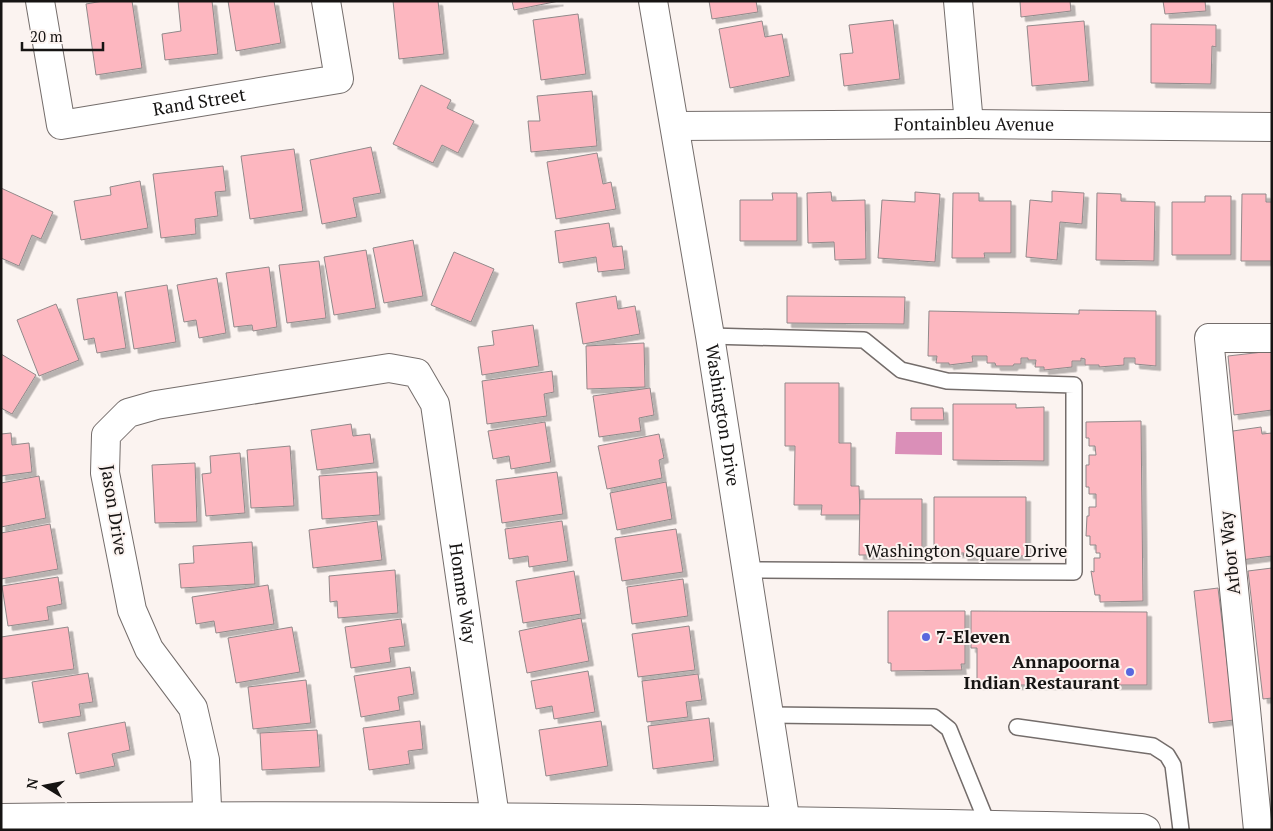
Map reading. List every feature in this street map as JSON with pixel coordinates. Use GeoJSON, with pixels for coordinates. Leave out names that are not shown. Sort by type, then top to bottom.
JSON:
{"type":"FeatureCollection","features":[{"type":"Feature","properties":{"kind":"street","name":"Rand Street"},"geometry":{"type":"LineString","coordinates":[[40,1],[61,125],[339,79],[326,1]]}},
{"type":"Feature","properties":{"kind":"street","name":"Washington Drive"},"geometry":{"type":"LineString","coordinates":[[653,1],[710,336],[787,826]]}},
{"type":"Feature","properties":{"kind":"street"},"geometry":{"type":"LineString","coordinates":[[958,1],[969,124]]}},
{"type":"Feature","properties":{"kind":"street","name":"Fontainbleu Avenue"},"geometry":{"type":"LineString","coordinates":[[675,126],[969,124],[1272,127]]}},
{"type":"Feature","properties":{"kind":"street","name":"Arbor Way"},"geometry":{"type":"LineString","coordinates":[[1258,830],[1209,338],[1272,338]]}},
{"type":"Feature","properties":{"kind":"street","name":"Jason Drive"},"geometry":{"type":"LineString","coordinates":[[208,822],[205,760],[193,708],[149,649],[132,610],[105,472],[106,435],[128,413],[156,405],[389,368],[417,373]]}},
{"type":"Feature","properties":{"kind":"street","name":"Homme Way"},"geometry":{"type":"LineString","coordinates":[[417,373],[435,404],[494,817]]}},
{"type":"Feature","properties":{"kind":"street"},"geometry":{"type":"LineString","coordinates":[[1,818],[254,823],[494,817],[787,826],[988,825],[1142,828],[1146,830]]}},
{"type":"Feature","properties":{"kind":"lane","name":"Washington Square Drive"},"geometry":{"type":"LineString","coordinates":[[710,336],[864,340],[901,370],[947,381],[1074,385],[1074,572],[747,570]]}},
{"type":"Feature","properties":{"kind":"lane"},"geometry":{"type":"LineString","coordinates":[[770,715],[934,717],[950,729],[988,825]]}},
{"type":"Feature","properties":{"kind":"lane"},"geometry":{"type":"LineString","coordinates":[[1017,727],[1153,746],[1167,755],[1173,765],[1181,830]]}},
{"type":"Feature","properties":{"kind":"shaded area"},"geometry":{"type":"Polygon","coordinates":[[[896,432],[942,432],[942,455],[895,454],[896,432]]]}},
{"type":"Feature","properties":{"kind":"building"},"geometry":{"type":"Polygon","coordinates":[[[103,1],[132,1],[142,68],[96,75],[86,4],[103,1]]]}},
{"type":"Feature","properties":{"kind":"building"},"geometry":{"type":"Polygon","coordinates":[[[178,1],[212,1],[218,54],[165,60],[162,34],[181,31],[178,1]]]}},
{"type":"Feature","properties":{"kind":"building"},"geometry":{"type":"Polygon","coordinates":[[[228,1],[274,1],[281,43],[236,51],[228,1]]]}},
{"type":"Feature","properties":{"kind":"building"},"geometry":{"type":"Polygon","coordinates":[[[393,1],[438,1],[444,54],[399,59],[393,1]]]}},
{"type":"Feature","properties":{"kind":"building"},"geometry":{"type":"Polygon","coordinates":[[[512,1],[559,1],[514,10],[512,1]]]}},
{"type":"Feature","properties":{"kind":"building"},"geometry":{"type":"Polygon","coordinates":[[[709,1],[756,1],[758,12],[712,19],[709,1]]]}},
{"type":"Feature","properties":{"kind":"building"},"geometry":{"type":"Polygon","coordinates":[[[1020,1],[1070,1],[1071,11],[1021,17],[1020,1]]]}},
{"type":"Feature","properties":{"kind":"building"},"geometry":{"type":"Polygon","coordinates":[[[1163,1],[1205,1],[1206,11],[1165,14],[1163,1]]]}},
{"type":"Feature","properties":{"kind":"building"},"geometry":{"type":"Polygon","coordinates":[[[578,14],[586,74],[541,80],[533,20],[578,14]]]}},
{"type":"Feature","properties":{"kind":"building"},"geometry":{"type":"Polygon","coordinates":[[[893,20],[900,79],[844,86],[840,54],[853,53],[849,25],[893,20]]]}},
{"type":"Feature","properties":{"kind":"building"},"geometry":{"type":"Polygon","coordinates":[[[762,21],[765,37],[782,34],[790,76],[730,88],[719,29],[762,21]]]}},
{"type":"Feature","properties":{"kind":"building"},"geometry":{"type":"Polygon","coordinates":[[[1084,21],[1089,81],[1032,86],[1027,26],[1084,21]]]}},
{"type":"Feature","properties":{"kind":"building"},"geometry":{"type":"Polygon","coordinates":[[[1151,24],[1216,25],[1216,47],[1212,46],[1211,84],[1151,83],[1151,24]]]}},
{"type":"Feature","properties":{"kind":"building"},"geometry":{"type":"Polygon","coordinates":[[[421,85],[451,100],[447,108],[474,121],[458,153],[442,145],[433,163],[393,144],[421,85]]]}},
{"type":"Feature","properties":{"kind":"building"},"geometry":{"type":"Polygon","coordinates":[[[592,91],[597,146],[531,152],[528,121],[540,121],[537,96],[592,91]]]}},
{"type":"Feature","properties":{"kind":"building"},"geometry":{"type":"Polygon","coordinates":[[[371,147],[381,193],[353,198],[357,217],[322,224],[310,160],[371,147]]]}},
{"type":"Feature","properties":{"kind":"building"},"geometry":{"type":"Polygon","coordinates":[[[294,149],[303,211],[250,219],[241,156],[294,149]]]}},
{"type":"Feature","properties":{"kind":"building"},"geometry":{"type":"Polygon","coordinates":[[[597,153],[603,184],[611,182],[616,209],[556,219],[547,162],[597,153]]]}},
{"type":"Feature","properties":{"kind":"building"},"geometry":{"type":"Polygon","coordinates":[[[223,166],[226,191],[215,192],[218,216],[195,219],[196,234],[161,238],[153,174],[223,166]]]}},
{"type":"Feature","properties":{"kind":"building"},"geometry":{"type":"Polygon","coordinates":[[[140,181],[148,228],[81,240],[74,201],[111,195],[110,187],[140,181]]]}},
{"type":"Feature","properties":{"kind":"building"},"geometry":{"type":"Polygon","coordinates":[[[1,188],[53,212],[41,239],[32,235],[19,266],[1,258],[1,188]]]}},
{"type":"Feature","properties":{"kind":"building"},"geometry":{"type":"Polygon","coordinates":[[[1052,191],[1084,193],[1082,224],[1060,222],[1057,260],[1026,257],[1030,200],[1052,202],[1052,191]]]}},
{"type":"Feature","properties":{"kind":"building"},"geometry":{"type":"Polygon","coordinates":[[[831,192],[832,201],[865,200],[866,259],[835,260],[834,242],[808,243],[807,193],[831,192]]]}},
{"type":"Feature","properties":{"kind":"building"},"geometry":{"type":"Polygon","coordinates":[[[915,192],[940,194],[935,262],[878,258],[882,200],[915,202],[915,192]]]}},
{"type":"Feature","properties":{"kind":"building"},"geometry":{"type":"Polygon","coordinates":[[[772,193],[797,193],[797,241],[740,241],[740,200],[773,200],[772,193]]]}},
{"type":"Feature","properties":{"kind":"building"},"geometry":{"type":"Polygon","coordinates":[[[953,193],[979,193],[979,201],[1011,201],[1011,253],[984,253],[985,258],[952,258],[953,193]]]}},
{"type":"Feature","properties":{"kind":"building"},"geometry":{"type":"Polygon","coordinates":[[[1097,193],[1121,194],[1121,201],[1155,202],[1154,261],[1096,260],[1097,193]]]}},
{"type":"Feature","properties":{"kind":"building"},"geometry":{"type":"Polygon","coordinates":[[[1242,194],[1266,194],[1266,202],[1272,202],[1272,261],[1241,261],[1242,194]]]}},
{"type":"Feature","properties":{"kind":"building"},"geometry":{"type":"Polygon","coordinates":[[[1205,196],[1231,196],[1231,255],[1172,255],[1172,202],[1205,202],[1205,196]]]}},
{"type":"Feature","properties":{"kind":"building"},"geometry":{"type":"Polygon","coordinates":[[[609,223],[613,247],[622,246],[625,269],[598,272],[596,257],[559,263],[555,231],[609,223]]]}},
{"type":"Feature","properties":{"kind":"building"},"geometry":{"type":"Polygon","coordinates":[[[413,240],[423,296],[384,303],[373,248],[413,240]]]}},
{"type":"Feature","properties":{"kind":"building"},"geometry":{"type":"Polygon","coordinates":[[[366,250],[376,308],[334,315],[324,257],[366,250]]]}},
{"type":"Feature","properties":{"kind":"building"},"geometry":{"type":"Polygon","coordinates":[[[454,252],[494,269],[471,322],[431,305],[454,252]]]}},
{"type":"Feature","properties":{"kind":"building"},"geometry":{"type":"Polygon","coordinates":[[[319,261],[326,318],[287,323],[279,265],[319,261]]]}},
{"type":"Feature","properties":{"kind":"building"},"geometry":{"type":"Polygon","coordinates":[[[269,267],[277,327],[253,331],[252,325],[234,327],[226,273],[269,267]]]}},
{"type":"Feature","properties":{"kind":"building"},"geometry":{"type":"Polygon","coordinates":[[[217,278],[226,333],[199,338],[196,320],[184,322],[177,285],[217,278]]]}},
{"type":"Feature","properties":{"kind":"building"},"geometry":{"type":"Polygon","coordinates":[[[167,285],[176,342],[134,349],[125,292],[167,285]]]}},
{"type":"Feature","properties":{"kind":"building"},"geometry":{"type":"Polygon","coordinates":[[[117,292],[126,348],[97,353],[94,338],[84,340],[77,299],[117,292]]]}},
{"type":"Feature","properties":{"kind":"building"},"geometry":{"type":"Polygon","coordinates":[[[616,296],[618,309],[635,306],[640,334],[583,344],[576,303],[616,296]]]}},
{"type":"Feature","properties":{"kind":"building"},"geometry":{"type":"Polygon","coordinates":[[[787,296],[905,297],[904,324],[787,323],[787,296]]]}},
{"type":"Feature","properties":{"kind":"building"},"geometry":{"type":"Polygon","coordinates":[[[56,304],[79,360],[39,376],[17,320],[56,304]]]}},
{"type":"Feature","properties":{"kind":"building"},"geometry":{"type":"Polygon","coordinates":[[[1079,310],[1156,311],[1156,366],[1135,364],[1135,358],[1124,358],[1124,365],[1099,367],[1099,365],[1085,365],[1085,359],[1081,358],[1081,361],[1072,361],[1072,367],[1044,370],[1044,367],[1035,367],[1036,360],[1028,360],[1028,358],[1021,358],[1021,364],[1014,364],[1013,366],[996,366],[995,363],[987,363],[987,356],[972,356],[973,362],[949,365],[949,363],[936,363],[937,356],[928,356],[929,311],[1079,314],[1079,310]]]}},
{"type":"Feature","properties":{"kind":"building"},"geometry":{"type":"Polygon","coordinates":[[[533,325],[539,366],[482,375],[478,347],[494,345],[492,331],[533,325]]]}},
{"type":"Feature","properties":{"kind":"building"},"geometry":{"type":"Polygon","coordinates":[[[644,343],[645,387],[587,389],[586,346],[644,343]]]}},
{"type":"Feature","properties":{"kind":"building"},"geometry":{"type":"Polygon","coordinates":[[[1272,351],[1272,410],[1234,415],[1228,356],[1272,351]]]}},
{"type":"Feature","properties":{"kind":"building"},"geometry":{"type":"Polygon","coordinates":[[[1,354],[36,375],[12,414],[1,408],[1,354]]]}},
{"type":"Feature","properties":{"kind":"building"},"geometry":{"type":"Polygon","coordinates":[[[552,371],[554,392],[544,394],[547,416],[487,424],[482,381],[552,371]]]}},
{"type":"Feature","properties":{"kind":"building"},"geometry":{"type":"Polygon","coordinates":[[[785,383],[839,383],[839,443],[851,443],[851,486],[859,486],[860,515],[821,515],[822,505],[794,505],[795,446],[785,446],[785,383]]]}},
{"type":"Feature","properties":{"kind":"building"},"geometry":{"type":"Polygon","coordinates":[[[650,388],[654,415],[639,418],[641,431],[599,437],[593,396],[650,388]]]}},
{"type":"Feature","properties":{"kind":"building"},"geometry":{"type":"Polygon","coordinates":[[[953,404],[1016,404],[1016,408],[1044,407],[1044,461],[953,460],[953,404]]]}},
{"type":"Feature","properties":{"kind":"building"},"geometry":{"type":"Polygon","coordinates":[[[911,408],[943,408],[944,420],[911,420],[911,408]]]}},
{"type":"Feature","properties":{"kind":"building"},"geometry":{"type":"Polygon","coordinates":[[[1141,421],[1143,601],[1100,602],[1100,595],[1095,595],[1091,571],[1094,572],[1094,558],[1100,558],[1100,553],[1096,553],[1096,545],[1090,545],[1090,536],[1086,536],[1089,507],[1096,507],[1096,494],[1089,494],[1089,487],[1086,487],[1086,465],[1089,465],[1089,455],[1096,455],[1095,446],[1089,446],[1089,438],[1086,438],[1086,422],[1141,421]]]}},
{"type":"Feature","properties":{"kind":"building"},"geometry":{"type":"Polygon","coordinates":[[[545,422],[551,462],[511,469],[509,456],[493,459],[488,431],[545,422]]]}},
{"type":"Feature","properties":{"kind":"building"},"geometry":{"type":"Polygon","coordinates":[[[351,424],[353,436],[370,434],[374,463],[317,470],[311,430],[351,424]]]}},
{"type":"Feature","properties":{"kind":"building"},"geometry":{"type":"Polygon","coordinates":[[[1261,427],[1262,434],[1272,433],[1272,556],[1241,560],[1226,432],[1261,427]]]}},
{"type":"Feature","properties":{"kind":"building"},"geometry":{"type":"Polygon","coordinates":[[[11,433],[12,445],[29,443],[32,472],[1,476],[1,434],[11,433]]]}},
{"type":"Feature","properties":{"kind":"building"},"geometry":{"type":"Polygon","coordinates":[[[659,434],[664,458],[659,460],[662,478],[607,489],[598,446],[659,434]]]}},
{"type":"Feature","properties":{"kind":"building"},"geometry":{"type":"Polygon","coordinates":[[[290,446],[294,506],[251,508],[247,450],[290,446]]]}},
{"type":"Feature","properties":{"kind":"building"},"geometry":{"type":"Polygon","coordinates":[[[240,453],[245,513],[206,516],[202,474],[211,473],[210,456],[240,453]]]}},
{"type":"Feature","properties":{"kind":"building"},"geometry":{"type":"Polygon","coordinates":[[[195,463],[197,522],[155,523],[152,465],[195,463]]]}},
{"type":"Feature","properties":{"kind":"building"},"geometry":{"type":"Polygon","coordinates":[[[377,472],[380,515],[322,519],[319,476],[377,472]]]}},
{"type":"Feature","properties":{"kind":"building"},"geometry":{"type":"Polygon","coordinates":[[[557,472],[563,514],[502,523],[496,480],[557,472]]]}},
{"type":"Feature","properties":{"kind":"building"},"geometry":{"type":"Polygon","coordinates":[[[39,476],[46,518],[1,527],[1,483],[39,476]]]}},
{"type":"Feature","properties":{"kind":"building"},"geometry":{"type":"Polygon","coordinates":[[[666,482],[672,519],[617,530],[610,493],[666,482]]]}},
{"type":"Feature","properties":{"kind":"building"},"geometry":{"type":"Polygon","coordinates":[[[934,497],[1026,497],[1026,556],[963,556],[964,553],[934,553],[934,497]]]}},
{"type":"Feature","properties":{"kind":"building"},"geometry":{"type":"Polygon","coordinates":[[[860,499],[922,499],[922,555],[859,555],[860,499]]]}},
{"type":"Feature","properties":{"kind":"building"},"geometry":{"type":"Polygon","coordinates":[[[377,521],[382,560],[313,568],[309,530],[377,521]]]}},
{"type":"Feature","properties":{"kind":"building"},"geometry":{"type":"Polygon","coordinates":[[[562,521],[568,561],[529,567],[528,556],[509,559],[505,529],[562,521]]]}},
{"type":"Feature","properties":{"kind":"building"},"geometry":{"type":"Polygon","coordinates":[[[50,524],[58,569],[1,579],[1,533],[50,524]]]}},
{"type":"Feature","properties":{"kind":"building"},"geometry":{"type":"Polygon","coordinates":[[[676,529],[683,572],[622,581],[615,538],[676,529]]]}},
{"type":"Feature","properties":{"kind":"building"},"geometry":{"type":"Polygon","coordinates":[[[252,542],[255,584],[181,588],[179,564],[194,563],[193,546],[252,542]]]}},
{"type":"Feature","properties":{"kind":"building"},"geometry":{"type":"Polygon","coordinates":[[[1272,568],[1272,698],[1263,699],[1248,571],[1272,568]]]}},
{"type":"Feature","properties":{"kind":"building"},"geometry":{"type":"Polygon","coordinates":[[[395,570],[398,613],[338,618],[337,601],[330,602],[329,576],[395,570]]]}},
{"type":"Feature","properties":{"kind":"building"},"geometry":{"type":"Polygon","coordinates":[[[574,571],[581,614],[523,623],[516,581],[574,571]]]}},
{"type":"Feature","properties":{"kind":"building"},"geometry":{"type":"Polygon","coordinates":[[[58,577],[62,604],[47,607],[49,620],[8,626],[2,586],[58,577]]]}},
{"type":"Feature","properties":{"kind":"building"},"geometry":{"type":"Polygon","coordinates":[[[683,579],[688,616],[632,624],[627,587],[683,579]]]}},
{"type":"Feature","properties":{"kind":"building"},"geometry":{"type":"Polygon","coordinates":[[[268,585],[274,624],[216,633],[214,621],[196,624],[192,597],[268,585]]]}},
{"type":"Feature","properties":{"kind":"building"},"geometry":{"type":"Polygon","coordinates":[[[1218,588],[1234,720],[1209,723],[1194,591],[1218,588]]]}},
{"type":"Feature","properties":{"kind":"building","name":"7-Eleven"},"geometry":{"type":"Polygon","coordinates":[[[888,611],[965,611],[965,664],[961,664],[962,670],[891,671],[891,663],[888,663],[888,611]]]}},
{"type":"Feature","properties":{"kind":"building"},"geometry":{"type":"Polygon","coordinates":[[[971,611],[1147,612],[1147,685],[977,685],[977,648],[971,648],[971,611]]]}},
{"type":"Feature","properties":{"kind":"building"},"geometry":{"type":"Polygon","coordinates":[[[581,618],[589,661],[527,673],[519,631],[581,618]]]}},
{"type":"Feature","properties":{"kind":"building"},"geometry":{"type":"Polygon","coordinates":[[[401,619],[405,646],[389,648],[391,662],[351,668],[345,627],[401,619]]]}},
{"type":"Feature","properties":{"kind":"building"},"geometry":{"type":"Polygon","coordinates":[[[689,626],[695,670],[638,677],[632,634],[689,626]]]}},
{"type":"Feature","properties":{"kind":"building"},"geometry":{"type":"Polygon","coordinates":[[[68,627],[74,669],[1,679],[1,637],[68,627]]]}},
{"type":"Feature","properties":{"kind":"building"},"geometry":{"type":"Polygon","coordinates":[[[292,627],[300,672],[236,683],[228,638],[292,627]]]}},
{"type":"Feature","properties":{"kind":"building"},"geometry":{"type":"Polygon","coordinates":[[[410,667],[414,694],[398,697],[400,710],[361,717],[354,676],[410,667]]]}},
{"type":"Feature","properties":{"kind":"building"},"geometry":{"type":"Polygon","coordinates":[[[588,671],[595,712],[554,719],[552,706],[536,709],[531,681],[588,671]]]}},
{"type":"Feature","properties":{"kind":"building"},"geometry":{"type":"Polygon","coordinates":[[[88,673],[93,702],[79,704],[81,716],[39,723],[32,682],[88,673]]]}},
{"type":"Feature","properties":{"kind":"building"},"geometry":{"type":"Polygon","coordinates":[[[698,674],[702,700],[686,702],[688,717],[647,722],[642,681],[698,674]]]}},
{"type":"Feature","properties":{"kind":"building"},"geometry":{"type":"Polygon","coordinates":[[[306,680],[311,723],[253,729],[248,687],[306,680]]]}},
{"type":"Feature","properties":{"kind":"building"},"geometry":{"type":"Polygon","coordinates":[[[709,718],[714,761],[653,769],[648,726],[709,718]]]}},
{"type":"Feature","properties":{"kind":"building"},"geometry":{"type":"Polygon","coordinates":[[[420,721],[423,749],[408,751],[410,764],[369,770],[363,728],[420,721]]]}},
{"type":"Feature","properties":{"kind":"building"},"geometry":{"type":"Polygon","coordinates":[[[601,721],[608,766],[546,776],[539,730],[601,721]]]}},
{"type":"Feature","properties":{"kind":"building"},"geometry":{"type":"Polygon","coordinates":[[[125,722],[130,750],[112,754],[115,766],[76,774],[68,733],[125,722]]]}},
{"type":"Feature","properties":{"kind":"building"},"geometry":{"type":"Polygon","coordinates":[[[317,730],[320,767],[262,770],[260,733],[317,730]]]}},
{"type":"Feature","properties":{"kind":"place","name":"7-Eleven"},"geometry":{"type":"Point","coordinates":[926,637]}},
{"type":"Feature","properties":{"kind":"place","name":"Annapoorna Indian Restaurant"},"geometry":{"type":"Point","coordinates":[1130,672]}}]}
